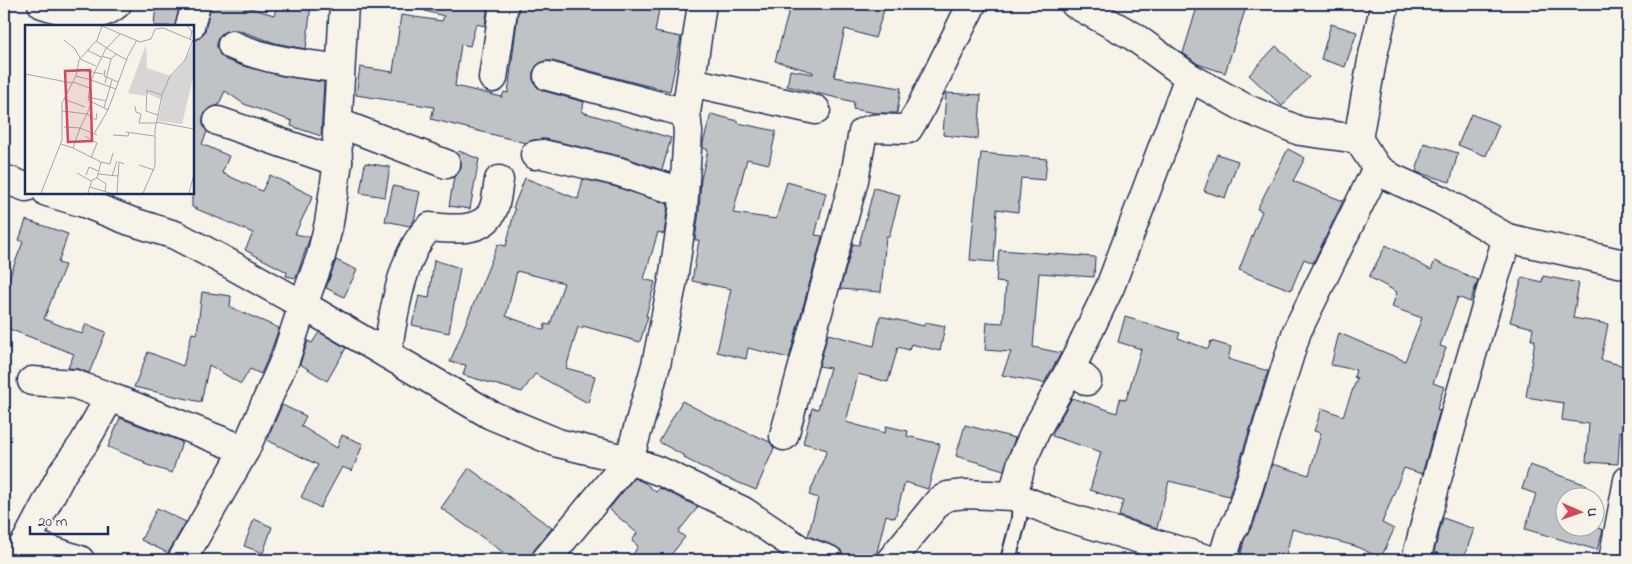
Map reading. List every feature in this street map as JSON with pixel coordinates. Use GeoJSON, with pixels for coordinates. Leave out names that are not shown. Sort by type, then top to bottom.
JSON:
{"type":"FeatureCollection","features":[{"type":"Feature","properties":{"kind":"street"},"geometry":{"type":"LineString","coordinates":[[42,4],[79,15],[108,14]]}},
{"type":"Feature","properties":{"kind":"street"},"geometry":{"type":"LineString","coordinates":[[190,25],[196,4]]}},
{"type":"Feature","properties":{"kind":"street"},"geometry":{"type":"LineString","coordinates":[[182,560],[245,450],[286,357],[321,256],[338,162],[337,134],[344,4]]}},
{"type":"Feature","properties":{"kind":"street"},"geometry":{"type":"LineString","coordinates":[[493,78],[504,4]]}},
{"type":"Feature","properties":{"kind":"street"},"geometry":{"type":"LineString","coordinates":[[546,560],[629,460],[656,365],[673,280],[683,211],[688,132],[686,113],[702,4]]}},
{"type":"Feature","properties":{"kind":"street"},"geometry":{"type":"LineString","coordinates":[[784,436],[854,180],[863,132],[873,127],[896,130],[908,129],[918,113],[972,4]]}},
{"type":"Feature","properties":{"kind":"street"},"geometry":{"type":"LineString","coordinates":[[1075,4],[1133,36],[1189,77],[1245,108],[1300,131],[1358,139]]}},
{"type":"Feature","properties":{"kind":"street"},"geometry":{"type":"LineString","coordinates":[[1385,4],[1372,54],[1358,139],[1377,168],[1392,178],[1441,200],[1507,238],[1628,265]]}},
{"type":"Feature","properties":{"kind":"street"},"geometry":{"type":"LineString","coordinates":[[232,45],[297,64],[340,68]]}},
{"type":"Feature","properties":{"kind":"street"},"geometry":{"type":"LineString","coordinates":[[548,76],[686,113]]}},
{"type":"Feature","properties":{"kind":"street"},"geometry":{"type":"LineString","coordinates":[[1017,497],[1022,462],[1036,430],[1080,372],[1189,77]]}},
{"type":"Feature","properties":{"kind":"street"},"geometry":{"type":"LineString","coordinates":[[691,82],[816,110]]}},
{"type":"Feature","properties":{"kind":"street"},"geometry":{"type":"LineString","coordinates":[[218,120],[338,162]]}},
{"type":"Feature","properties":{"kind":"street"},"geometry":{"type":"LineString","coordinates":[[339,123],[446,164]]}},
{"type":"Feature","properties":{"kind":"street"},"geometry":{"type":"LineString","coordinates":[[535,155],[542,154],[620,172],[684,192]]}},
{"type":"Feature","properties":{"kind":"street"},"geometry":{"type":"LineString","coordinates":[[1222,560],[1230,534],[1239,518],[1297,331],[1377,168]]}},
{"type":"Feature","properties":{"kind":"street"},"geometry":{"type":"LineString","coordinates":[[4,179],[25,187]]}},
{"type":"Feature","properties":{"kind":"street"},"geometry":{"type":"LineString","coordinates":[[387,354],[396,300],[416,244],[422,234],[430,227],[464,229],[488,218],[493,212],[499,180]]}},
{"type":"Feature","properties":{"kind":"street"},"geometry":{"type":"LineString","coordinates":[[59,194],[102,201],[175,235],[303,305],[491,415],[558,443],[629,460],[664,473],[743,511],[800,550],[828,560]]}},
{"type":"Feature","properties":{"kind":"street"},"geometry":{"type":"LineString","coordinates":[[1416,560],[1472,351],[1507,238]]}},
{"type":"Feature","properties":{"kind":"street"},"geometry":{"type":"LineString","coordinates":[[32,381],[74,384],[245,450]]}},
{"type":"Feature","properties":{"kind":"street"},"geometry":{"type":"LineString","coordinates":[[80,560],[19,551],[63,472],[88,437],[110,397]]}},
{"type":"Feature","properties":{"kind":"street"},"geometry":{"type":"LineString","coordinates":[[1613,560],[1628,480]]}},
{"type":"Feature","properties":{"kind":"street"},"geometry":{"type":"LineString","coordinates":[[891,560],[939,501],[948,496],[965,494],[1017,497],[1063,516],[1210,560]]}},
{"type":"Feature","properties":{"kind":"lane"},"geometry":{"type":"LineString","coordinates":[[1008,560],[1019,519],[1017,497]]}},
{"type":"Feature","properties":{"kind":"building"},"geometry":{"type":"Polygon","coordinates":[[[156,4],[180,4],[175,25],[154,25],[156,4]]]}},
{"type":"Feature","properties":{"kind":"building"},"geometry":{"type":"Polygon","coordinates":[[[211,4],[236,4],[274,15],[278,4],[311,4],[306,49],[275,43],[238,30],[222,33],[217,40],[217,47],[220,55],[226,60],[240,65],[282,76],[324,82],[321,136],[291,126],[292,121],[244,104],[225,91],[218,106],[207,110],[203,116],[203,124],[207,132],[202,144],[229,156],[222,173],[262,191],[270,175],[313,196],[295,234],[310,237],[296,278],[286,276],[287,272],[245,250],[253,233],[192,207],[192,194],[194,194],[194,40],[201,37],[205,31],[211,4]]]}},
{"type":"Feature","properties":{"kind":"building"},"geometry":{"type":"Polygon","coordinates":[[[426,4],[488,4],[485,26],[476,24],[470,46],[461,44],[455,86],[502,97],[504,92],[508,93],[519,4],[660,4],[655,32],[681,37],[670,91],[552,61],[544,61],[537,65],[533,72],[533,80],[537,87],[544,91],[584,102],[582,112],[671,138],[662,170],[624,157],[546,139],[533,140],[526,143],[431,119],[434,107],[356,95],[360,67],[393,72],[401,15],[442,21],[444,16],[425,11],[426,4]]]}},
{"type":"Feature","properties":{"kind":"building"},"geometry":{"type":"Polygon","coordinates":[[[791,4],[886,4],[875,38],[845,29],[834,77],[901,88],[897,113],[876,113],[853,109],[854,102],[787,86],[790,70],[813,74],[813,72],[775,61],[791,4]]]}},
{"type":"Feature","properties":{"kind":"building"},"geometry":{"type":"Polygon","coordinates":[[[1198,4],[1247,4],[1225,73],[1198,64],[1183,53],[1198,4]]]}},
{"type":"Feature","properties":{"kind":"building"},"geometry":{"type":"Polygon","coordinates":[[[1331,24],[1357,32],[1345,67],[1321,59],[1331,24]]]}},
{"type":"Feature","properties":{"kind":"building"},"geometry":{"type":"Polygon","coordinates":[[[1276,46],[1309,77],[1282,106],[1249,75],[1276,46]]]}},
{"type":"Feature","properties":{"kind":"building"},"geometry":{"type":"Polygon","coordinates":[[[946,93],[981,95],[978,139],[943,135],[946,93]]]}},
{"type":"Feature","properties":{"kind":"building"},"geometry":{"type":"Polygon","coordinates":[[[711,114],[738,121],[738,123],[776,131],[769,164],[747,159],[733,213],[776,219],[787,182],[826,193],[815,235],[822,236],[821,241],[789,358],[748,348],[746,359],[717,352],[731,289],[692,281],[699,240],[695,240],[701,179],[708,150],[703,148],[703,143],[711,114]]]}},
{"type":"Feature","properties":{"kind":"building"},"geometry":{"type":"Polygon","coordinates":[[[1471,114],[1499,125],[1486,156],[1458,145],[1471,114]]]}},
{"type":"Feature","properties":{"kind":"building"},"geometry":{"type":"Polygon","coordinates":[[[1424,143],[1458,153],[1450,182],[1416,172],[1424,143]]]}},
{"type":"Feature","properties":{"kind":"building"},"geometry":{"type":"Polygon","coordinates":[[[1288,149],[1305,158],[1293,181],[1343,201],[1313,263],[1304,259],[1291,290],[1239,270],[1262,211],[1257,209],[1288,149]]]}},
{"type":"Feature","properties":{"kind":"building"},"geometry":{"type":"Polygon","coordinates":[[[459,151],[479,159],[470,209],[449,206],[454,177],[461,169],[459,151]]]}},
{"type":"Feature","properties":{"kind":"building"},"geometry":{"type":"Polygon","coordinates":[[[981,153],[1047,159],[1045,180],[1021,178],[1018,212],[997,209],[994,262],[970,260],[981,153]]]}},
{"type":"Feature","properties":{"kind":"building"},"geometry":{"type":"Polygon","coordinates":[[[1217,154],[1238,161],[1225,198],[1204,191],[1217,154]]]}},
{"type":"Feature","properties":{"kind":"building"},"geometry":{"type":"Polygon","coordinates":[[[365,163],[390,167],[385,197],[360,193],[365,163]]]}},
{"type":"Feature","properties":{"kind":"building"},"geometry":{"type":"Polygon","coordinates":[[[525,178],[578,199],[583,179],[616,187],[668,204],[664,234],[658,232],[644,279],[655,282],[640,342],[583,326],[582,329],[578,327],[566,368],[595,376],[588,403],[535,374],[522,392],[463,375],[466,365],[450,362],[498,244],[506,246],[515,209],[513,208],[525,178]],[[517,271],[506,316],[544,330],[545,324],[550,325],[564,283],[517,271]]]}},
{"type":"Feature","properties":{"kind":"building"},"geometry":{"type":"Polygon","coordinates":[[[393,186],[420,192],[414,221],[410,226],[385,221],[393,186]]]}},
{"type":"Feature","properties":{"kind":"building"},"geometry":{"type":"Polygon","coordinates":[[[874,188],[900,195],[889,237],[886,236],[881,292],[840,289],[853,244],[859,245],[874,188]]]}},
{"type":"Feature","properties":{"kind":"building"},"geometry":{"type":"Polygon","coordinates":[[[26,220],[68,234],[58,263],[65,265],[44,319],[82,334],[86,324],[106,332],[89,373],[79,369],[68,368],[74,354],[4,327],[4,291],[23,242],[19,240],[26,220]]]}},
{"type":"Feature","properties":{"kind":"building"},"geometry":{"type":"Polygon","coordinates":[[[1386,245],[1431,270],[1435,261],[1478,280],[1470,302],[1458,297],[1440,346],[1446,348],[1433,383],[1444,387],[1437,409],[1440,410],[1422,474],[1404,468],[1382,523],[1394,529],[1381,558],[1355,546],[1292,529],[1285,560],[1268,560],[1241,554],[1244,540],[1254,523],[1272,464],[1309,475],[1321,433],[1314,431],[1322,408],[1343,416],[1357,378],[1354,377],[1356,370],[1331,365],[1339,333],[1405,361],[1422,318],[1392,307],[1397,292],[1369,277],[1386,245]]]}},
{"type":"Feature","properties":{"kind":"building"},"geometry":{"type":"Polygon","coordinates":[[[999,250],[1095,257],[1094,277],[1039,273],[1033,347],[1061,353],[1044,383],[1002,375],[1011,352],[985,350],[987,322],[1003,323],[1006,283],[996,282],[999,250]]]}},
{"type":"Feature","properties":{"kind":"building"},"geometry":{"type":"Polygon","coordinates":[[[336,260],[357,270],[344,297],[326,288],[336,260]]]}},
{"type":"Feature","properties":{"kind":"building"},"geometry":{"type":"Polygon","coordinates":[[[434,260],[460,268],[449,333],[412,325],[419,296],[429,298],[434,260]]]}},
{"type":"Feature","properties":{"kind":"building"},"geometry":{"type":"Polygon","coordinates":[[[1543,276],[1579,283],[1573,318],[1608,324],[1601,360],[1628,367],[1628,432],[1620,431],[1618,464],[1586,462],[1589,424],[1562,420],[1564,403],[1526,397],[1535,340],[1531,340],[1533,328],[1510,322],[1522,277],[1542,282],[1543,276]]]}},
{"type":"Feature","properties":{"kind":"building"},"geometry":{"type":"Polygon","coordinates":[[[202,292],[231,296],[230,307],[279,328],[261,374],[250,369],[241,384],[209,365],[201,402],[134,387],[148,352],[183,366],[192,333],[197,334],[202,292]]]}},
{"type":"Feature","properties":{"kind":"building"},"geometry":{"type":"Polygon","coordinates":[[[880,316],[924,326],[925,322],[945,326],[940,351],[911,344],[909,350],[898,347],[888,382],[858,374],[846,422],[885,433],[886,426],[908,431],[907,436],[940,444],[928,489],[905,482],[895,518],[886,515],[875,560],[844,560],[841,550],[835,546],[808,536],[818,498],[809,495],[827,450],[803,443],[812,408],[818,409],[830,368],[819,366],[828,334],[874,346],[880,316]]]}},
{"type":"Feature","properties":{"kind":"building"},"geometry":{"type":"Polygon","coordinates":[[[1125,317],[1180,333],[1178,338],[1208,349],[1211,341],[1231,347],[1228,359],[1268,371],[1229,496],[1169,481],[1157,528],[1119,516],[1123,501],[1090,490],[1101,452],[1052,436],[1072,398],[1117,413],[1120,398],[1126,400],[1141,349],[1118,342],[1125,317]]]}},
{"type":"Feature","properties":{"kind":"building"},"geometry":{"type":"Polygon","coordinates":[[[319,332],[346,348],[327,381],[300,364],[308,341],[312,343],[319,332]]]}},
{"type":"Feature","properties":{"kind":"building"},"geometry":{"type":"Polygon","coordinates":[[[682,401],[720,421],[770,442],[774,448],[756,490],[724,478],[684,458],[685,456],[659,442],[682,401]]]}},
{"type":"Feature","properties":{"kind":"building"},"geometry":{"type":"Polygon","coordinates":[[[282,405],[306,416],[301,426],[337,448],[342,435],[363,444],[352,471],[342,467],[320,508],[301,497],[318,465],[267,440],[282,405]]]}},
{"type":"Feature","properties":{"kind":"building"},"geometry":{"type":"Polygon","coordinates":[[[120,418],[182,442],[172,473],[144,464],[145,462],[108,447],[120,418]]]}},
{"type":"Feature","properties":{"kind":"building"},"geometry":{"type":"Polygon","coordinates":[[[965,425],[1015,438],[1004,470],[956,456],[965,425]]]}},
{"type":"Feature","properties":{"kind":"building"},"geometry":{"type":"Polygon","coordinates":[[[1530,465],[1587,485],[1554,486],[1554,536],[1601,536],[1597,550],[1525,529],[1536,494],[1522,489],[1530,465]]]}},
{"type":"Feature","properties":{"kind":"building"},"geometry":{"type":"Polygon","coordinates":[[[469,468],[552,528],[534,550],[531,560],[514,560],[441,508],[469,468]]]}},
{"type":"Feature","properties":{"kind":"building"},"geometry":{"type":"Polygon","coordinates":[[[634,478],[645,483],[656,492],[660,488],[698,507],[678,532],[685,537],[667,560],[630,560],[638,546],[632,541],[637,533],[609,509],[634,478]]]}},
{"type":"Feature","properties":{"kind":"building"},"geometry":{"type":"Polygon","coordinates":[[[157,508],[186,522],[168,553],[141,540],[157,508]]]}},
{"type":"Feature","properties":{"kind":"building"},"geometry":{"type":"Polygon","coordinates":[[[1443,518],[1474,529],[1463,560],[1434,552],[1443,518]]]}},
{"type":"Feature","properties":{"kind":"building"},"geometry":{"type":"Polygon","coordinates":[[[254,519],[272,527],[263,553],[244,546],[254,519]]]}}]}
